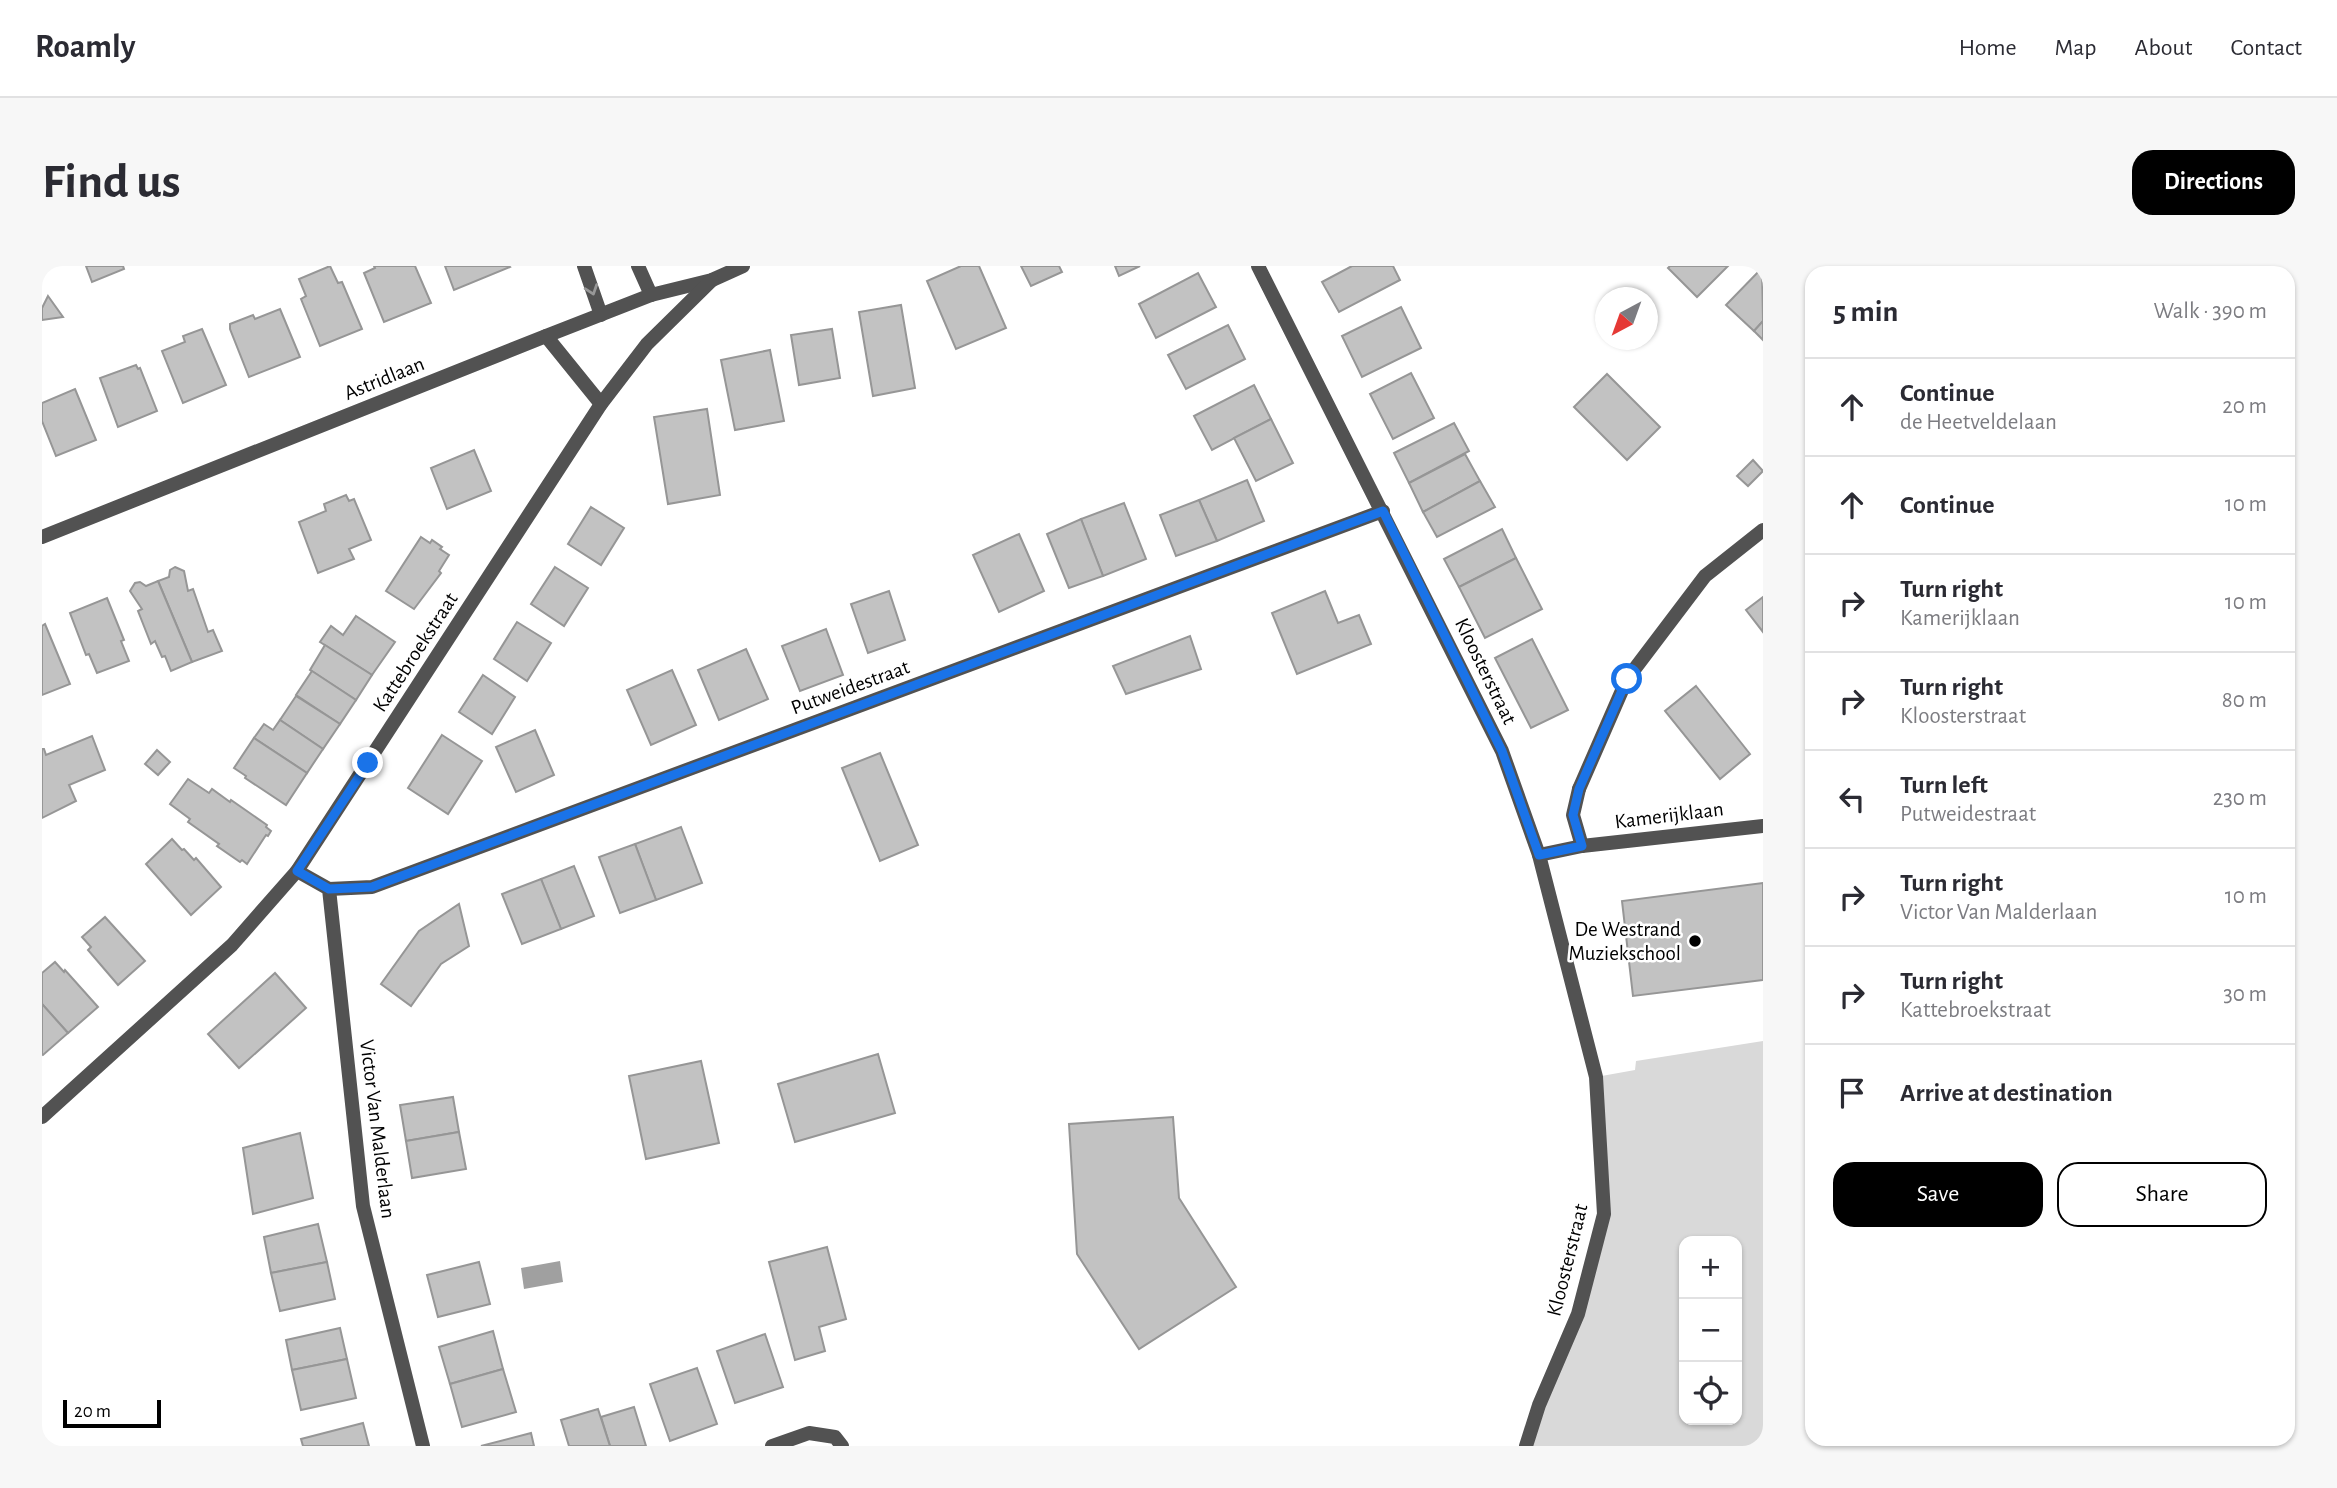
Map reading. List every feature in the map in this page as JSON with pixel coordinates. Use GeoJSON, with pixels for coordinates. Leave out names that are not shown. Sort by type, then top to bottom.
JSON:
{"type":"FeatureCollection","features":[{"type":"Feature","properties":{"kind":"street"},"geometry":{"type":"LineString","coordinates":[[584,266],[601,315]]}},
{"type":"Feature","properties":{"kind":"street"},"geometry":{"type":"LineString","coordinates":[[638,266],[651,295]]}},
{"type":"Feature","properties":{"kind":"street","name":"Astridlaan"},"geometry":{"type":"LineString","coordinates":[[42,537],[651,295],[712,280],[743,266]]}},
{"type":"Feature","properties":{"kind":"street","name":"Kloosterstraat"},"geometry":{"type":"LineString","coordinates":[[1258,266],[1502,751],[1539,855],[1596,1077],[1604,1214],[1578,1314],[1539,1405],[1526,1446]]}},
{"type":"Feature","properties":{"kind":"street","name":"Kattebroekstraat"},"geometry":{"type":"LineString","coordinates":[[42,1117],[232,945],[297,871],[601,404],[647,344],[712,280]]}},
{"type":"Feature","properties":{"kind":"street"},"geometry":{"type":"LineString","coordinates":[[546,336],[601,404]]}},
{"type":"Feature","properties":{"kind":"street","name":"Putweidestraat"},"geometry":{"type":"LineString","coordinates":[[329,889],[372,887],[1383,511]]}},
{"type":"Feature","properties":{"kind":"street"},"geometry":{"type":"LineString","coordinates":[[1582,846],[1573,815],[1579,789],[1627,679],[1705,576],[1763,530]]}},
{"type":"Feature","properties":{"kind":"street","name":"Kamerijklaan"},"geometry":{"type":"LineString","coordinates":[[1539,855],[1582,846],[1763,826]]}},
{"type":"Feature","properties":{"kind":"street"},"geometry":{"type":"LineString","coordinates":[[297,871],[329,889]]}},
{"type":"Feature","properties":{"kind":"street","name":"Victor Van Malderlaan"},"geometry":{"type":"LineString","coordinates":[[329,889],[363,1206],[424,1446]]}},
{"type":"Feature","properties":{"kind":"street"},"geometry":{"type":"LineString","coordinates":[[772,1446],[809,1433],[835,1437],[842,1446]]}},
{"type":"Feature","properties":{"kind":"shaded area"},"geometry":{"type":"Polygon","coordinates":[[[1763,1041],[1763,1446],[1526,1446],[1578,1314],[1604,1214],[1596,1077],[1635,1070],[1636,1061],[1763,1041]]]}},
{"type":"Feature","properties":{"kind":"shaded area"},"geometry":{"type":"Polygon","coordinates":[[[560,1261],[563,1282],[524,1289],[521,1268],[560,1261]]]}},
{"type":"Feature","properties":{"kind":"building"},"geometry":{"type":"Polygon","coordinates":[[[86,266],[123,266],[124,269],[92,282],[86,266]]]}},
{"type":"Feature","properties":{"kind":"building"},"geometry":{"type":"Polygon","coordinates":[[[330,266],[338,283],[342,282],[362,329],[320,346],[301,299],[306,296],[299,279],[330,266]]]}},
{"type":"Feature","properties":{"kind":"building"},"geometry":{"type":"Polygon","coordinates":[[[374,266],[415,266],[431,303],[384,322],[364,273],[375,268],[374,266]]]}},
{"type":"Feature","properties":{"kind":"building"},"geometry":{"type":"Polygon","coordinates":[[[445,266],[509,266],[510,267],[454,290],[445,266]]]}},
{"type":"Feature","properties":{"kind":"building"},"geometry":{"type":"Polygon","coordinates":[[[961,266],[979,266],[1006,328],[956,349],[927,281],[961,266]]]}},
{"type":"Feature","properties":{"kind":"building"},"geometry":{"type":"Polygon","coordinates":[[[1021,266],[1059,266],[1062,272],[1031,286],[1021,266]]]}},
{"type":"Feature","properties":{"kind":"building"},"geometry":{"type":"Polygon","coordinates":[[[1115,266],[1140,266],[1119,276],[1115,266]]]}},
{"type":"Feature","properties":{"kind":"building"},"geometry":{"type":"Polygon","coordinates":[[[1352,266],[1393,266],[1400,280],[1339,312],[1322,282],[1352,266]]]}},
{"type":"Feature","properties":{"kind":"building"},"geometry":{"type":"Polygon","coordinates":[[[1728,266],[1697,297],[1668,268],[1728,266]]]}},
{"type":"Feature","properties":{"kind":"building"},"geometry":{"type":"Polygon","coordinates":[[[1762,268],[1763,321],[1754,331],[1726,305],[1762,268]]]}},
{"type":"Feature","properties":{"kind":"building"},"geometry":{"type":"Polygon","coordinates":[[[1198,273],[1216,307],[1156,338],[1139,304],[1198,273]]]}},
{"type":"Feature","properties":{"kind":"building"},"geometry":{"type":"Polygon","coordinates":[[[48,296],[63,317],[42,320],[42,308],[48,296]]]}},
{"type":"Feature","properties":{"kind":"building"},"geometry":{"type":"Polygon","coordinates":[[[901,305],[915,388],[873,396],[859,312],[901,305]]]}},
{"type":"Feature","properties":{"kind":"building"},"geometry":{"type":"Polygon","coordinates":[[[1401,307],[1421,348],[1362,377],[1342,336],[1401,307]]]}},
{"type":"Feature","properties":{"kind":"building"},"geometry":{"type":"Polygon","coordinates":[[[280,309],[300,357],[249,377],[230,324],[253,315],[255,319],[280,309]]]}},
{"type":"Feature","properties":{"kind":"building"},"geometry":{"type":"Polygon","coordinates":[[[1763,321],[1763,340],[1754,331],[1763,321]]]}},
{"type":"Feature","properties":{"kind":"building"},"geometry":{"type":"Polygon","coordinates":[[[1228,325],[1245,359],[1186,389],[1168,355],[1228,325]]]}},
{"type":"Feature","properties":{"kind":"building"},"geometry":{"type":"Polygon","coordinates":[[[202,329],[226,385],[183,403],[162,351],[185,342],[183,336],[202,329]]]}},
{"type":"Feature","properties":{"kind":"building"},"geometry":{"type":"Polygon","coordinates":[[[832,329],[840,378],[799,385],[791,335],[832,329]]]}},
{"type":"Feature","properties":{"kind":"building"},"geometry":{"type":"Polygon","coordinates":[[[770,350],[784,421],[735,430],[721,360],[770,350]]]}},
{"type":"Feature","properties":{"kind":"building"},"geometry":{"type":"Polygon","coordinates":[[[136,365],[140,368],[157,411],[118,427],[100,378],[136,365]]]}},
{"type":"Feature","properties":{"kind":"building"},"geometry":{"type":"Polygon","coordinates":[[[1411,373],[1434,418],[1393,439],[1370,394],[1411,373]]]}},
{"type":"Feature","properties":{"kind":"building"},"geometry":{"type":"Polygon","coordinates":[[[1607,374],[1660,427],[1627,460],[1574,407],[1607,374]]]}},
{"type":"Feature","properties":{"kind":"building"},"geometry":{"type":"Polygon","coordinates":[[[1254,385],[1271,419],[1212,450],[1194,416],[1254,385]]]}},
{"type":"Feature","properties":{"kind":"building"},"geometry":{"type":"Polygon","coordinates":[[[75,389],[96,440],[56,456],[42,421],[42,403],[75,389]]]}},
{"type":"Feature","properties":{"kind":"building"},"geometry":{"type":"Polygon","coordinates":[[[707,409],[720,495],[668,504],[654,417],[707,409]]]}},
{"type":"Feature","properties":{"kind":"building"},"geometry":{"type":"Polygon","coordinates":[[[1271,419],[1293,463],[1256,481],[1234,438],[1271,419]]]}},
{"type":"Feature","properties":{"kind":"building"},"geometry":{"type":"Polygon","coordinates":[[[1454,423],[1469,451],[1409,483],[1394,453],[1454,423]]]}},
{"type":"Feature","properties":{"kind":"building"},"geometry":{"type":"Polygon","coordinates":[[[474,450],[491,491],[447,509],[431,468],[474,450]]]}},
{"type":"Feature","properties":{"kind":"building"},"geometry":{"type":"Polygon","coordinates":[[[1465,454],[1480,481],[1423,512],[1409,483],[1465,454]]]}},
{"type":"Feature","properties":{"kind":"building"},"geometry":{"type":"Polygon","coordinates":[[[1753,460],[1763,471],[1748,486],[1737,476],[1753,460]]]}},
{"type":"Feature","properties":{"kind":"building"},"geometry":{"type":"Polygon","coordinates":[[[1247,480],[1264,521],[1217,541],[1199,500],[1247,480]]]}},
{"type":"Feature","properties":{"kind":"building"},"geometry":{"type":"Polygon","coordinates":[[[1480,481],[1495,507],[1437,537],[1423,512],[1480,481]]]}},
{"type":"Feature","properties":{"kind":"building"},"geometry":{"type":"Polygon","coordinates":[[[346,495],[349,501],[354,499],[371,540],[349,549],[354,559],[318,573],[299,522],[326,511],[324,504],[346,495]]]}},
{"type":"Feature","properties":{"kind":"building"},"geometry":{"type":"Polygon","coordinates":[[[1199,500],[1217,541],[1176,556],[1160,515],[1199,500]]]}},
{"type":"Feature","properties":{"kind":"building"},"geometry":{"type":"Polygon","coordinates":[[[1124,503],[1146,559],[1103,576],[1081,519],[1124,503]]]}},
{"type":"Feature","properties":{"kind":"building"},"geometry":{"type":"Polygon","coordinates":[[[591,507],[624,528],[601,565],[568,544],[591,507]]]}},
{"type":"Feature","properties":{"kind":"building"},"geometry":{"type":"Polygon","coordinates":[[[1081,519],[1103,576],[1069,588],[1047,534],[1081,519]]]}},
{"type":"Feature","properties":{"kind":"building"},"geometry":{"type":"Polygon","coordinates":[[[1502,529],[1516,558],[1459,587],[1444,559],[1502,529]]]}},
{"type":"Feature","properties":{"kind":"building"},"geometry":{"type":"Polygon","coordinates":[[[1019,534],[1044,591],[999,612],[973,555],[1019,534]]]}},
{"type":"Feature","properties":{"kind":"building"},"geometry":{"type":"Polygon","coordinates":[[[421,537],[430,543],[432,540],[449,555],[439,571],[441,573],[414,609],[386,591],[421,537]]]}},
{"type":"Feature","properties":{"kind":"building"},"geometry":{"type":"Polygon","coordinates":[[[1516,558],[1542,609],[1485,638],[1459,587],[1516,558]]]}},
{"type":"Feature","properties":{"kind":"building"},"geometry":{"type":"Polygon","coordinates":[[[175,567],[184,571],[188,591],[193,589],[208,632],[213,630],[222,651],[192,662],[158,581],[169,577],[170,570],[175,567]]]}},
{"type":"Feature","properties":{"kind":"building"},"geometry":{"type":"Polygon","coordinates":[[[555,567],[588,588],[564,626],[531,604],[555,567]]]}},
{"type":"Feature","properties":{"kind":"building"},"geometry":{"type":"Polygon","coordinates":[[[158,581],[192,662],[171,671],[155,641],[151,644],[138,611],[142,609],[130,591],[135,583],[140,582],[146,586],[158,581]]]}},
{"type":"Feature","properties":{"kind":"building"},"geometry":{"type":"Polygon","coordinates":[[[889,591],[905,640],[868,653],[851,604],[889,591]]]}},
{"type":"Feature","properties":{"kind":"building"},"geometry":{"type":"Polygon","coordinates":[[[1325,591],[1338,623],[1359,615],[1371,644],[1297,674],[1272,613],[1325,591]]]}},
{"type":"Feature","properties":{"kind":"building"},"geometry":{"type":"Polygon","coordinates":[[[1763,597],[1763,632],[1746,610],[1763,597]]]}},
{"type":"Feature","properties":{"kind":"building"},"geometry":{"type":"Polygon","coordinates":[[[107,598],[124,640],[121,641],[129,661],[97,673],[89,654],[86,655],[70,613],[107,598]]]}},
{"type":"Feature","properties":{"kind":"building"},"geometry":{"type":"Polygon","coordinates":[[[356,616],[395,642],[372,675],[320,642],[331,626],[343,635],[356,616]]]}},
{"type":"Feature","properties":{"kind":"building"},"geometry":{"type":"Polygon","coordinates":[[[517,622],[551,643],[527,681],[494,659],[517,622]]]}},
{"type":"Feature","properties":{"kind":"building"},"geometry":{"type":"Polygon","coordinates":[[[45,624],[70,684],[42,695],[42,626],[45,624]]]}},
{"type":"Feature","properties":{"kind":"building"},"geometry":{"type":"Polygon","coordinates":[[[826,629],[843,675],[800,691],[782,646],[826,629]]]}},
{"type":"Feature","properties":{"kind":"building"},"geometry":{"type":"Polygon","coordinates":[[[1190,636],[1201,669],[1126,694],[1113,666],[1190,636]]]}},
{"type":"Feature","properties":{"kind":"building"},"geometry":{"type":"Polygon","coordinates":[[[1532,639],[1568,710],[1531,728],[1495,658],[1532,639]]]}},
{"type":"Feature","properties":{"kind":"building"},"geometry":{"type":"Polygon","coordinates":[[[325,645],[372,675],[356,700],[310,670],[325,645]]]}},
{"type":"Feature","properties":{"kind":"building"},"geometry":{"type":"Polygon","coordinates":[[[746,649],[768,699],[719,720],[698,670],[746,649]]]}},
{"type":"Feature","properties":{"kind":"building"},"geometry":{"type":"Polygon","coordinates":[[[672,670],[696,725],[651,745],[627,690],[672,670]]]}},
{"type":"Feature","properties":{"kind":"building"},"geometry":{"type":"Polygon","coordinates":[[[312,671],[356,700],[340,724],[296,695],[312,671]]]}},
{"type":"Feature","properties":{"kind":"building"},"geometry":{"type":"Polygon","coordinates":[[[483,675],[515,697],[492,734],[459,712],[483,675]]]}},
{"type":"Feature","properties":{"kind":"building"},"geometry":{"type":"Polygon","coordinates":[[[1696,686],[1750,754],[1720,779],[1665,711],[1696,686]]]}},
{"type":"Feature","properties":{"kind":"building"},"geometry":{"type":"Polygon","coordinates":[[[296,696],[340,724],[323,749],[280,720],[296,696]]]}},
{"type":"Feature","properties":{"kind":"building"},"geometry":{"type":"Polygon","coordinates":[[[280,720],[323,749],[307,773],[254,738],[264,724],[273,730],[280,720]]]}},
{"type":"Feature","properties":{"kind":"building"},"geometry":{"type":"Polygon","coordinates":[[[535,730],[554,775],[516,792],[496,747],[535,730]]]}},
{"type":"Feature","properties":{"kind":"building"},"geometry":{"type":"Polygon","coordinates":[[[442,735],[482,761],[448,814],[408,788],[442,735]]]}},
{"type":"Feature","properties":{"kind":"building"},"geometry":{"type":"Polygon","coordinates":[[[92,736],[105,770],[69,785],[76,801],[42,818],[42,749],[46,755],[92,736]]]}},
{"type":"Feature","properties":{"kind":"building"},"geometry":{"type":"Polygon","coordinates":[[[254,738],[307,773],[286,805],[234,768],[254,738]]]}},
{"type":"Feature","properties":{"kind":"building"},"geometry":{"type":"Polygon","coordinates":[[[157,750],[170,762],[158,775],[145,764],[157,750]]]}},
{"type":"Feature","properties":{"kind":"building"},"geometry":{"type":"Polygon","coordinates":[[[880,753],[918,845],[880,861],[842,768],[880,753]]]}},
{"type":"Feature","properties":{"kind":"building"},"geometry":{"type":"Polygon","coordinates":[[[188,779],[209,793],[212,789],[230,802],[231,800],[267,825],[271,831],[247,864],[217,846],[219,844],[188,822],[190,819],[170,804],[188,779]]]}},
{"type":"Feature","properties":{"kind":"building"},"geometry":{"type":"Polygon","coordinates":[[[681,827],[702,883],[656,900],[635,844],[681,827]]]}},
{"type":"Feature","properties":{"kind":"building"},"geometry":{"type":"Polygon","coordinates":[[[172,839],[194,860],[196,858],[221,887],[191,915],[146,864],[172,839]]]}},
{"type":"Feature","properties":{"kind":"building"},"geometry":{"type":"Polygon","coordinates":[[[635,844],[656,900],[620,913],[599,857],[635,844]]]}},
{"type":"Feature","properties":{"kind":"building"},"geometry":{"type":"Polygon","coordinates":[[[574,866],[594,916],[561,929],[541,879],[574,866]]]}},
{"type":"Feature","properties":{"kind":"building"},"geometry":{"type":"Polygon","coordinates":[[[541,879],[561,929],[522,944],[502,894],[541,879]]]}},
{"type":"Feature","properties":{"kind":"building","name":"De Westrand Muziekschool"},"geometry":{"type":"Polygon","coordinates":[[[1763,883],[1763,980],[1633,996],[1622,901],[1763,883]]]}},
{"type":"Feature","properties":{"kind":"building"},"geometry":{"type":"Polygon","coordinates":[[[459,904],[469,946],[441,964],[411,1006],[381,984],[419,931],[459,904]]]}},
{"type":"Feature","properties":{"kind":"building"},"geometry":{"type":"Polygon","coordinates":[[[105,917],[145,961],[118,985],[88,950],[91,947],[82,937],[105,917]]]}},
{"type":"Feature","properties":{"kind":"building"},"geometry":{"type":"Polygon","coordinates":[[[55,962],[98,1007],[68,1033],[42,1004],[42,973],[55,962]]]}},
{"type":"Feature","properties":{"kind":"building"},"geometry":{"type":"Polygon","coordinates":[[[275,973],[306,1008],[239,1068],[208,1034],[275,973]]]}},
{"type":"Feature","properties":{"kind":"building"},"geometry":{"type":"Polygon","coordinates":[[[42,1004],[68,1033],[43,1055],[42,1054],[42,1004]]]}},
{"type":"Feature","properties":{"kind":"building"},"geometry":{"type":"Polygon","coordinates":[[[878,1054],[895,1113],[795,1142],[778,1084],[878,1054]]]}},
{"type":"Feature","properties":{"kind":"building"},"geometry":{"type":"Polygon","coordinates":[[[701,1061],[719,1143],[646,1159],[629,1076],[701,1061]]]}},
{"type":"Feature","properties":{"kind":"building"},"geometry":{"type":"Polygon","coordinates":[[[453,1097],[459,1132],[406,1141],[400,1105],[453,1097]]]}},
{"type":"Feature","properties":{"kind":"building"},"geometry":{"type":"Polygon","coordinates":[[[1173,1117],[1179,1198],[1236,1287],[1139,1349],[1077,1254],[1069,1124],[1173,1117]]]}},
{"type":"Feature","properties":{"kind":"building"},"geometry":{"type":"Polygon","coordinates":[[[459,1132],[466,1169],[412,1178],[406,1141],[459,1132]]]}},
{"type":"Feature","properties":{"kind":"building"},"geometry":{"type":"Polygon","coordinates":[[[300,1133],[313,1198],[253,1214],[243,1148],[300,1133]]]}},
{"type":"Feature","properties":{"kind":"building"},"geometry":{"type":"Polygon","coordinates":[[[318,1224],[327,1262],[271,1273],[264,1237],[318,1224]]]}},
{"type":"Feature","properties":{"kind":"building"},"geometry":{"type":"Polygon","coordinates":[[[827,1247],[846,1319],[819,1327],[825,1351],[795,1360],[769,1262],[827,1247]]]}},
{"type":"Feature","properties":{"kind":"building"},"geometry":{"type":"Polygon","coordinates":[[[327,1262],[335,1299],[280,1311],[271,1273],[327,1262]]]}},
{"type":"Feature","properties":{"kind":"building"},"geometry":{"type":"Polygon","coordinates":[[[479,1262],[490,1304],[438,1317],[427,1275],[479,1262]]]}},
{"type":"Feature","properties":{"kind":"building"},"geometry":{"type":"Polygon","coordinates":[[[340,1328],[347,1359],[292,1370],[286,1340],[340,1328]]]}},
{"type":"Feature","properties":{"kind":"building"},"geometry":{"type":"Polygon","coordinates":[[[493,1331],[503,1369],[450,1384],[439,1347],[493,1331]]]}},
{"type":"Feature","properties":{"kind":"building"},"geometry":{"type":"Polygon","coordinates":[[[765,1334],[783,1387],[735,1403],[717,1351],[765,1334]]]}},
{"type":"Feature","properties":{"kind":"building"},"geometry":{"type":"Polygon","coordinates":[[[347,1359],[356,1398],[301,1410],[292,1370],[347,1359]]]}},
{"type":"Feature","properties":{"kind":"building"},"geometry":{"type":"Polygon","coordinates":[[[697,1368],[717,1424],[670,1441],[650,1384],[697,1368]]]}},
{"type":"Feature","properties":{"kind":"building"},"geometry":{"type":"Polygon","coordinates":[[[503,1369],[516,1412],[462,1427],[450,1384],[503,1369]]]}},
{"type":"Feature","properties":{"kind":"building"},"geometry":{"type":"Polygon","coordinates":[[[634,1407],[646,1446],[610,1446],[601,1417],[634,1407]]]}},
{"type":"Feature","properties":{"kind":"building"},"geometry":{"type":"Polygon","coordinates":[[[598,1409],[610,1446],[569,1446],[561,1420],[598,1409]]]}},
{"type":"Feature","properties":{"kind":"building"},"geometry":{"type":"Polygon","coordinates":[[[363,1423],[369,1446],[303,1446],[301,1439],[363,1423]]]}},
{"type":"Feature","properties":{"kind":"building"},"geometry":{"type":"Polygon","coordinates":[[[531,1433],[534,1446],[481,1446],[531,1433]]]}},
{"type":"Feature","properties":{"kind":"place","name":"De Westrand Muziekschool"},"geometry":{"type":"Point","coordinates":[1695,941]}},
{"type":"Feature","properties":{"kind":"route"},"geometry":{"type":"LineString","coordinates":[[368,763],[297,871],[329,889],[372,887],[1383,511],[1502,751],[1539,855],[1582,846],[1573,815],[1579,789],[1627,679]]}}]}
